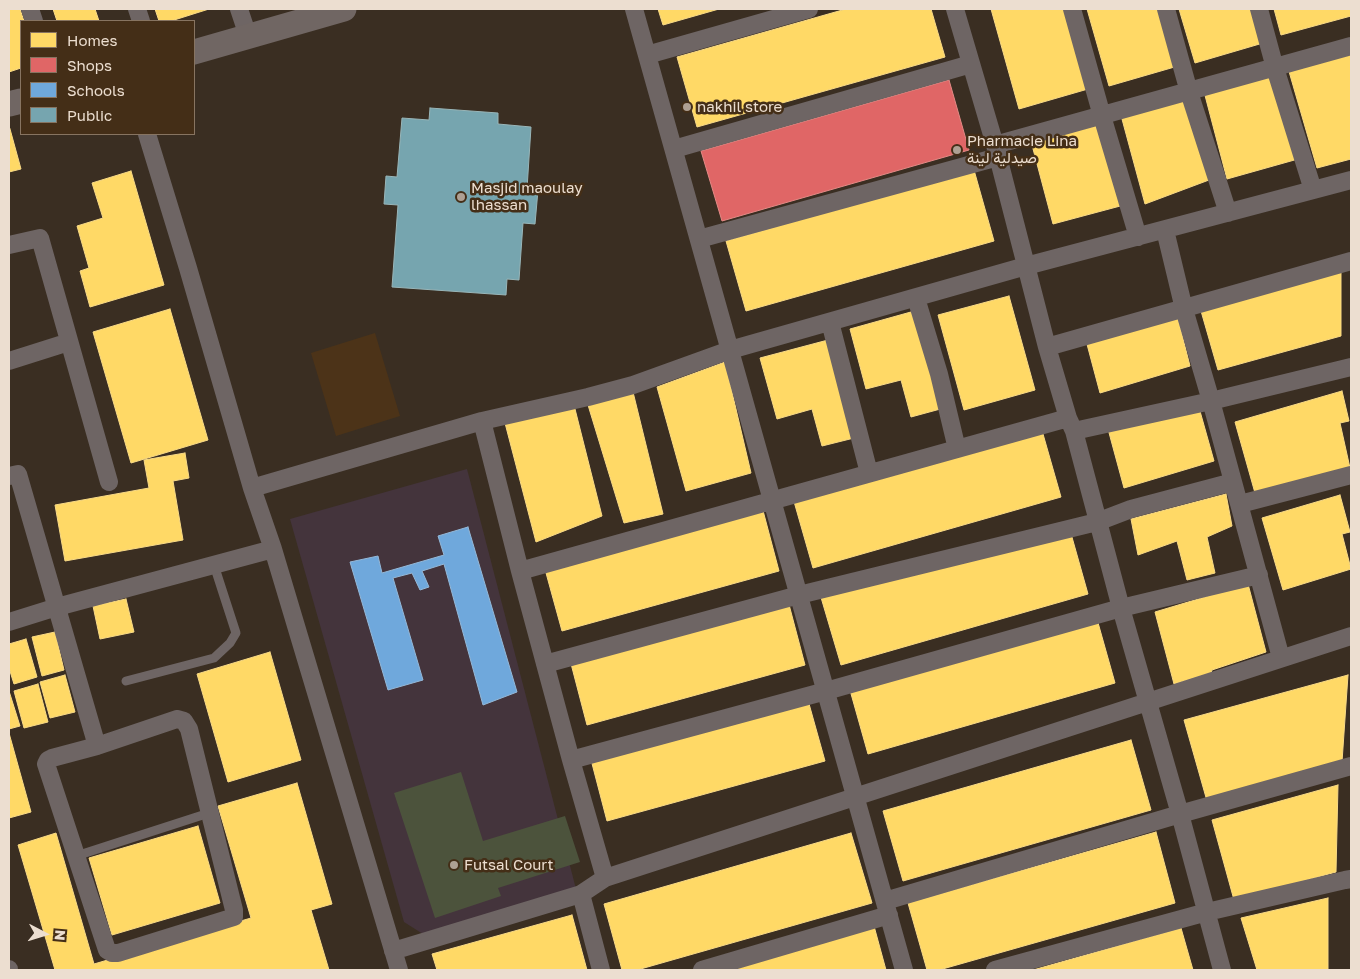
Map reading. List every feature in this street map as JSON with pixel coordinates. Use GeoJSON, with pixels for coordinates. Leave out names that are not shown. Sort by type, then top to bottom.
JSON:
{"type":"FeatureCollection","features":[{"type":"Feature","properties":{"kind":"street"},"geometry":{"type":"LineString","coordinates":[[239,9],[248,36]]}},
{"type":"Feature","properties":{"kind":"street"},"geometry":{"type":"LineString","coordinates":[[195,52],[344,9]]}},
{"type":"Feature","properties":{"kind":"street"},"geometry":{"type":"LineString","coordinates":[[634,9],[904,970]]}},
{"type":"Feature","properties":{"kind":"street"},"geometry":{"type":"LineString","coordinates":[[647,55],[808,9]]}},
{"type":"Feature","properties":{"kind":"street"},"geometry":{"type":"LineString","coordinates":[[955,9],[996,151],[1047,347],[1071,424],[1222,970]]}},
{"type":"Feature","properties":{"kind":"street"},"geometry":{"type":"LineString","coordinates":[[1072,9],[1138,237]]}},
{"type":"Feature","properties":{"kind":"street"},"geometry":{"type":"LineString","coordinates":[[1166,9],[1189,92],[1228,213]]}},
{"type":"Feature","properties":{"kind":"street"},"geometry":{"type":"LineString","coordinates":[[1259,9],[1275,68],[1313,190]]}},
{"type":"Feature","properties":{"kind":"street"},"geometry":{"type":"LineString","coordinates":[[699,239],[996,151],[1102,116],[1351,46]]}},
{"type":"Feature","properties":{"kind":"street"},"geometry":{"type":"LineString","coordinates":[[674,149],[971,64]]}},
{"type":"Feature","properties":{"kind":"street"},"geometry":{"type":"LineString","coordinates":[[147,135],[191,277],[252,488],[273,549],[399,970]]}},
{"type":"Feature","properties":{"kind":"street"},"geometry":{"type":"LineString","coordinates":[[252,488],[482,421],[624,387],[730,350],[1026,266],[1351,180]]}},
{"type":"Feature","properties":{"kind":"street"},"geometry":{"type":"LineString","coordinates":[[1164,230],[1184,309],[1240,504],[1281,658]]}},
{"type":"Feature","properties":{"kind":"street"},"geometry":{"type":"LineString","coordinates":[[9,245],[40,238],[109,482]]}},
{"type":"Feature","properties":{"kind":"street"},"geometry":{"type":"LineString","coordinates":[[1047,347],[1351,262]]}},
{"type":"Feature","properties":{"kind":"street"},"geometry":{"type":"LineString","coordinates":[[916,298],[939,374],[957,449]]}},
{"type":"Feature","properties":{"kind":"street"},"geometry":{"type":"LineString","coordinates":[[830,322],[869,473]]}},
{"type":"Feature","properties":{"kind":"street"},"geometry":{"type":"LineString","coordinates":[[9,361],[70,342]]}},
{"type":"Feature","properties":{"kind":"street"},"geometry":{"type":"LineString","coordinates":[[520,571],[957,449],[1071,424],[1211,401],[1351,367]]}},
{"type":"Feature","properties":{"kind":"street"},"geometry":{"type":"LineString","coordinates":[[482,421],[520,571],[605,878]]}},
{"type":"Feature","properties":{"kind":"street"},"geometry":{"type":"LineString","coordinates":[[13,475],[57,607],[97,746]]}},
{"type":"Feature","properties":{"kind":"street"},"geometry":{"type":"LineString","coordinates":[[1240,504],[1351,475]]}},
{"type":"Feature","properties":{"kind":"street"},"geometry":{"type":"LineString","coordinates":[[546,664],[799,595],[1097,522],[1131,509],[1233,482]]}},
{"type":"Feature","properties":{"kind":"street"},"geometry":{"type":"LineString","coordinates":[[9,622],[57,607],[273,549]]}},
{"type":"Feature","properties":{"kind":"street"},"geometry":{"type":"LineString","coordinates":[[571,760],[1121,608],[1258,575]]}},
{"type":"Feature","properties":{"kind":"street"},"geometry":{"type":"LineString","coordinates":[[393,951],[581,894],[605,878],[1351,636]]}},
{"type":"Feature","properties":{"kind":"street"},"geometry":{"type":"LineString","coordinates":[[177,719],[184,721],[189,729],[209,813],[234,910],[234,917],[118,953],[107,950],[46,764],[48,760],[177,719]]}},
{"type":"Feature","properties":{"kind":"street"},"geometry":{"type":"LineString","coordinates":[[702,970],[887,908],[1180,814],[1351,766]]}},
{"type":"Feature","properties":{"kind":"street"},"geometry":{"type":"LineString","coordinates":[[995,970],[1207,912],[1351,879]]}},
{"type":"Feature","properties":{"kind":"street"},"geometry":{"type":"LineString","coordinates":[[581,894],[601,970]]}},
{"type":"Feature","properties":{"kind":"lane"},"geometry":{"type":"LineString","coordinates":[[126,681],[214,658],[230,643],[236,632],[214,565]]}},
{"type":"Feature","properties":{"kind":"lane"},"geometry":{"type":"LineString","coordinates":[[76,856],[209,813]]}},
{"type":"Feature","properties":{"kind":"shaded area"},"geometry":{"type":"Polygon","coordinates":[[[375,333],[400,416],[336,436],[311,353],[375,333]]]}},
{"type":"Feature","properties":{"kind":"shaded area"},"geometry":{"type":"Polygon","coordinates":[[[467,469],[576,889],[423,934],[404,922],[290,519],[467,469]]]}},
{"type":"Feature","properties":{"kind":"green space","name":"Futsal Court"},"geometry":{"type":"Polygon","coordinates":[[[461,772],[483,841],[565,816],[580,862],[498,888],[501,896],[435,918],[394,793],[461,772]]]}},
{"type":"Feature","properties":{"kind":"building: Homes"},"geometry":{"type":"Polygon","coordinates":[[[9,9],[20,9],[24,20],[20,20],[20,68],[9,72],[9,9]]]}},
{"type":"Feature","properties":{"kind":"building: Homes"},"geometry":{"type":"Polygon","coordinates":[[[53,9],[95,9],[99,20],[57,20],[53,9]]]}},
{"type":"Feature","properties":{"kind":"building: Homes"},"geometry":{"type":"Polygon","coordinates":[[[155,9],[209,9],[174,20],[159,20],[155,9]]]}},
{"type":"Feature","properties":{"kind":"building: Homes"},"geometry":{"type":"Polygon","coordinates":[[[658,9],[719,9],[663,25],[658,9]]]}},
{"type":"Feature","properties":{"kind":"building: Homes"},"geometry":{"type":"Polygon","coordinates":[[[846,9],[931,9],[945,57],[697,127],[677,57],[846,9]]]}},
{"type":"Feature","properties":{"kind":"building: Homes"},"geometry":{"type":"Polygon","coordinates":[[[991,9],[1065,9],[1088,89],[1019,109],[991,9]]]}},
{"type":"Feature","properties":{"kind":"building: Homes"},"geometry":{"type":"Polygon","coordinates":[[[1087,9],[1162,9],[1178,66],[1109,86],[1087,9]]]}},
{"type":"Feature","properties":{"kind":"building: Homes"},"geometry":{"type":"Polygon","coordinates":[[[1179,9],[1253,9],[1263,43],[1195,63],[1179,9]]]}},
{"type":"Feature","properties":{"kind":"building: Homes"},"geometry":{"type":"Polygon","coordinates":[[[1274,9],[1351,9],[1351,16],[1281,35],[1274,9]]]}},
{"type":"Feature","properties":{"kind":"building: Homes"},"geometry":{"type":"Polygon","coordinates":[[[1351,50],[1351,159],[1317,168],[1288,68],[1351,50]]]}},
{"type":"Feature","properties":{"kind":"building: Homes"},"geometry":{"type":"Polygon","coordinates":[[[1273,65],[1298,159],[1227,179],[1202,84],[1273,65]]]}},
{"type":"Feature","properties":{"kind":"building: Homes"},"geometry":{"type":"Polygon","coordinates":[[[1183,92],[1217,177],[1145,204],[1119,108],[1183,92]]]}},
{"type":"Feature","properties":{"kind":"building: Homes"},"geometry":{"type":"Polygon","coordinates":[[[1098,110],[1124,205],[1053,224],[1028,130],[1098,110]]]}},
{"type":"Feature","properties":{"kind":"building: Homes"},"geometry":{"type":"Polygon","coordinates":[[[9,130],[21,169],[9,172],[9,130]]]}},
{"type":"Feature","properties":{"kind":"building: Homes"},"geometry":{"type":"Polygon","coordinates":[[[974,170],[994,241],[746,311],[726,241],[974,170]]]}},
{"type":"Feature","properties":{"kind":"building: Homes"},"geometry":{"type":"Polygon","coordinates":[[[131,171],[164,285],[90,307],[80,271],[89,268],[77,226],[103,218],[92,183],[131,171]]]}},
{"type":"Feature","properties":{"kind":"building: Homes"},"geometry":{"type":"Polygon","coordinates":[[[1341,266],[1341,336],[1218,370],[1199,304],[1341,266]]]}},
{"type":"Feature","properties":{"kind":"building: Homes"},"geometry":{"type":"Polygon","coordinates":[[[1009,296],[1035,390],[964,410],[938,315],[1009,296]]]}},
{"type":"Feature","properties":{"kind":"building: Homes"},"geometry":{"type":"Polygon","coordinates":[[[1175,307],[1190,366],[1100,393],[1084,333],[1175,307]]]}},
{"type":"Feature","properties":{"kind":"building: Homes"},"geometry":{"type":"Polygon","coordinates":[[[170,309],[208,440],[131,463],[93,332],[170,309]]]}},
{"type":"Feature","properties":{"kind":"building: Homes"},"geometry":{"type":"Polygon","coordinates":[[[918,310],[944,408],[911,417],[901,380],[866,389],[850,329],[918,310]]]}},
{"type":"Feature","properties":{"kind":"building: Homes"},"geometry":{"type":"Polygon","coordinates":[[[828,340],[854,438],[822,446],[812,409],[777,419],[760,358],[828,340]]]}},
{"type":"Feature","properties":{"kind":"building: Homes"},"geometry":{"type":"Polygon","coordinates":[[[725,362],[751,473],[686,491],[657,387],[725,362]]]}},
{"type":"Feature","properties":{"kind":"building: Homes"},"geometry":{"type":"Polygon","coordinates":[[[1342,391],[1349,421],[1340,423],[1350,468],[1255,493],[1235,422],[1342,391]]]}},
{"type":"Feature","properties":{"kind":"building: Homes"},"geometry":{"type":"Polygon","coordinates":[[[633,392],[663,514],[624,523],[588,405],[633,392]]]}},
{"type":"Feature","properties":{"kind":"building: Homes"},"geometry":{"type":"Polygon","coordinates":[[[1198,404],[1214,461],[1124,488],[1108,429],[1198,404]]]}},
{"type":"Feature","properties":{"kind":"building: Homes"},"geometry":{"type":"Polygon","coordinates":[[[574,405],[602,516],[536,542],[505,423],[574,405]]]}},
{"type":"Feature","properties":{"kind":"building: Homes"},"geometry":{"type":"Polygon","coordinates":[[[1041,427],[1061,497],[813,568],[793,498],[1041,427]]]}},
{"type":"Feature","properties":{"kind":"building: Homes"},"geometry":{"type":"Polygon","coordinates":[[[185,453],[189,478],[173,481],[183,540],[65,561],[55,505],[149,488],[144,460],[185,453]]]}},
{"type":"Feature","properties":{"kind":"building: Homes"},"geometry":{"type":"Polygon","coordinates":[[[1226,494],[1232,526],[1207,537],[1215,573],[1187,580],[1177,541],[1138,555],[1131,519],[1226,494]]]}},
{"type":"Feature","properties":{"kind":"building: Homes"},"geometry":{"type":"Polygon","coordinates":[[[1340,495],[1350,532],[1342,534],[1351,569],[1283,590],[1262,518],[1340,495]]]}},
{"type":"Feature","properties":{"kind":"building: Homes"},"geometry":{"type":"Polygon","coordinates":[[[761,503],[779,571],[562,631],[543,562],[761,503]]]}},
{"type":"Feature","properties":{"kind":"building: Homes"},"geometry":{"type":"Polygon","coordinates":[[[1068,523],[1088,594],[841,665],[820,594],[1068,523]]]}},
{"type":"Feature","properties":{"kind":"building: Homes"},"geometry":{"type":"Polygon","coordinates":[[[1248,584],[1266,652],[1212,670],[1211,673],[1174,684],[1155,612],[1248,584]]]}},
{"type":"Feature","properties":{"kind":"building: Homes"},"geometry":{"type":"Polygon","coordinates":[[[787,597],[805,665],[587,725],[569,656],[787,597]]]}},
{"type":"Feature","properties":{"kind":"building: Homes"},"geometry":{"type":"Polygon","coordinates":[[[126,599],[134,632],[100,639],[93,606],[126,599]]]}},
{"type":"Feature","properties":{"kind":"building: Homes"},"geometry":{"type":"Polygon","coordinates":[[[1095,612],[1115,683],[868,754],[848,683],[1095,612]]]}},
{"type":"Feature","properties":{"kind":"building: Homes"},"geometry":{"type":"Polygon","coordinates":[[[55,632],[64,670],[42,676],[32,637],[55,632]]]}},
{"type":"Feature","properties":{"kind":"building: Homes"},"geometry":{"type":"Polygon","coordinates":[[[26,639],[37,677],[14,684],[9,668],[9,644],[26,639]]]}},
{"type":"Feature","properties":{"kind":"building: Homes"},"geometry":{"type":"Polygon","coordinates":[[[270,652],[301,760],[228,782],[197,674],[270,652]]]}},
{"type":"Feature","properties":{"kind":"building: Homes"},"geometry":{"type":"Polygon","coordinates":[[[65,675],[75,712],[50,718],[40,682],[65,675]]]}},
{"type":"Feature","properties":{"kind":"building: Homes"},"geometry":{"type":"Polygon","coordinates":[[[1348,675],[1342,762],[1207,801],[1184,720],[1348,675]]]}},
{"type":"Feature","properties":{"kind":"building: Homes"},"geometry":{"type":"Polygon","coordinates":[[[38,684],[48,722],[24,728],[14,691],[38,684]]]}},
{"type":"Feature","properties":{"kind":"building: Homes"},"geometry":{"type":"Polygon","coordinates":[[[9,691],[20,726],[9,729],[9,691]]]}},
{"type":"Feature","properties":{"kind":"building: Homes"},"geometry":{"type":"Polygon","coordinates":[[[806,693],[825,761],[607,821],[589,752],[806,693]]]}},
{"type":"Feature","properties":{"kind":"building: Homes"},"geometry":{"type":"Polygon","coordinates":[[[9,733],[31,812],[9,818],[9,733]]]}},
{"type":"Feature","properties":{"kind":"building: Homes"},"geometry":{"type":"Polygon","coordinates":[[[1131,740],[1151,810],[903,881],[883,811],[1131,740]]]}},
{"type":"Feature","properties":{"kind":"building: Homes"},"geometry":{"type":"Polygon","coordinates":[[[297,783],[332,904],[311,910],[329,970],[55,970],[18,845],[56,833],[94,964],[251,918],[218,806],[297,783]]]}},
{"type":"Feature","properties":{"kind":"building: Homes"},"geometry":{"type":"Polygon","coordinates":[[[1338,785],[1336,872],[1234,900],[1212,820],[1338,785]]]}},
{"type":"Feature","properties":{"kind":"building: Homes"},"geometry":{"type":"Polygon","coordinates":[[[198,826],[220,903],[112,935],[89,858],[198,826]]]}},
{"type":"Feature","properties":{"kind":"building: Homes"},"geometry":{"type":"Polygon","coordinates":[[[1156,832],[1175,903],[939,970],[927,970],[908,903],[1156,832]]]}},
{"type":"Feature","properties":{"kind":"building: Homes"},"geometry":{"type":"Polygon","coordinates":[[[851,833],[872,903],[637,970],[622,970],[604,904],[851,833]]]}},
{"type":"Feature","properties":{"kind":"building: Homes"},"geometry":{"type":"Polygon","coordinates":[[[1328,898],[1328,970],[1257,970],[1241,918],[1328,898]]]}},
{"type":"Feature","properties":{"kind":"building: Homes"},"geometry":{"type":"Polygon","coordinates":[[[572,915],[587,970],[437,970],[432,954],[572,915]]]}},
{"type":"Feature","properties":{"kind":"building: Homes"},"geometry":{"type":"Polygon","coordinates":[[[874,926],[886,970],[721,970],[874,926]]]}},
{"type":"Feature","properties":{"kind":"building: Homes"},"geometry":{"type":"Polygon","coordinates":[[[1181,928],[1193,970],[1033,970],[1181,928]]]}},
{"type":"Feature","properties":{"kind":"building: Shops"},"geometry":{"type":"Polygon","coordinates":[[[949,80],[969,150],[722,221],[701,151],[949,80]]]}},
{"type":"Feature","properties":{"kind":"building: Schools"},"geometry":{"type":"Polygon","coordinates":[[[468,527],[517,692],[483,705],[444,564],[422,571],[429,587],[420,590],[412,573],[393,578],[423,680],[388,690],[350,562],[378,556],[382,573],[444,555],[438,536],[468,527]]]}},
{"type":"Feature","properties":{"kind":"building: Public","name":"Masjid maoulay lhassan"},"geometry":{"type":"Polygon","coordinates":[[[430,108],[498,113],[498,124],[531,127],[527,189],[538,190],[535,224],[523,223],[519,280],[507,279],[506,295],[392,287],[398,205],[384,204],[386,176],[397,177],[402,118],[429,120],[430,108]]]}},
{"type":"Feature","properties":{"kind":"place","name":"nakhil store"},"geometry":{"type":"Point","coordinates":[687,107]}},
{"type":"Feature","properties":{"kind":"place","name":"Pharmacie Lina صيدلية لينة"},"geometry":{"type":"Point","coordinates":[957,150]}},
{"type":"Feature","properties":{"kind":"place","name":"Masjid maoulay lhassan"},"geometry":{"type":"Point","coordinates":[461,197]}},
{"type":"Feature","properties":{"kind":"place","name":"Futsal Court"},"geometry":{"type":"Point","coordinates":[454,865]}}]}
